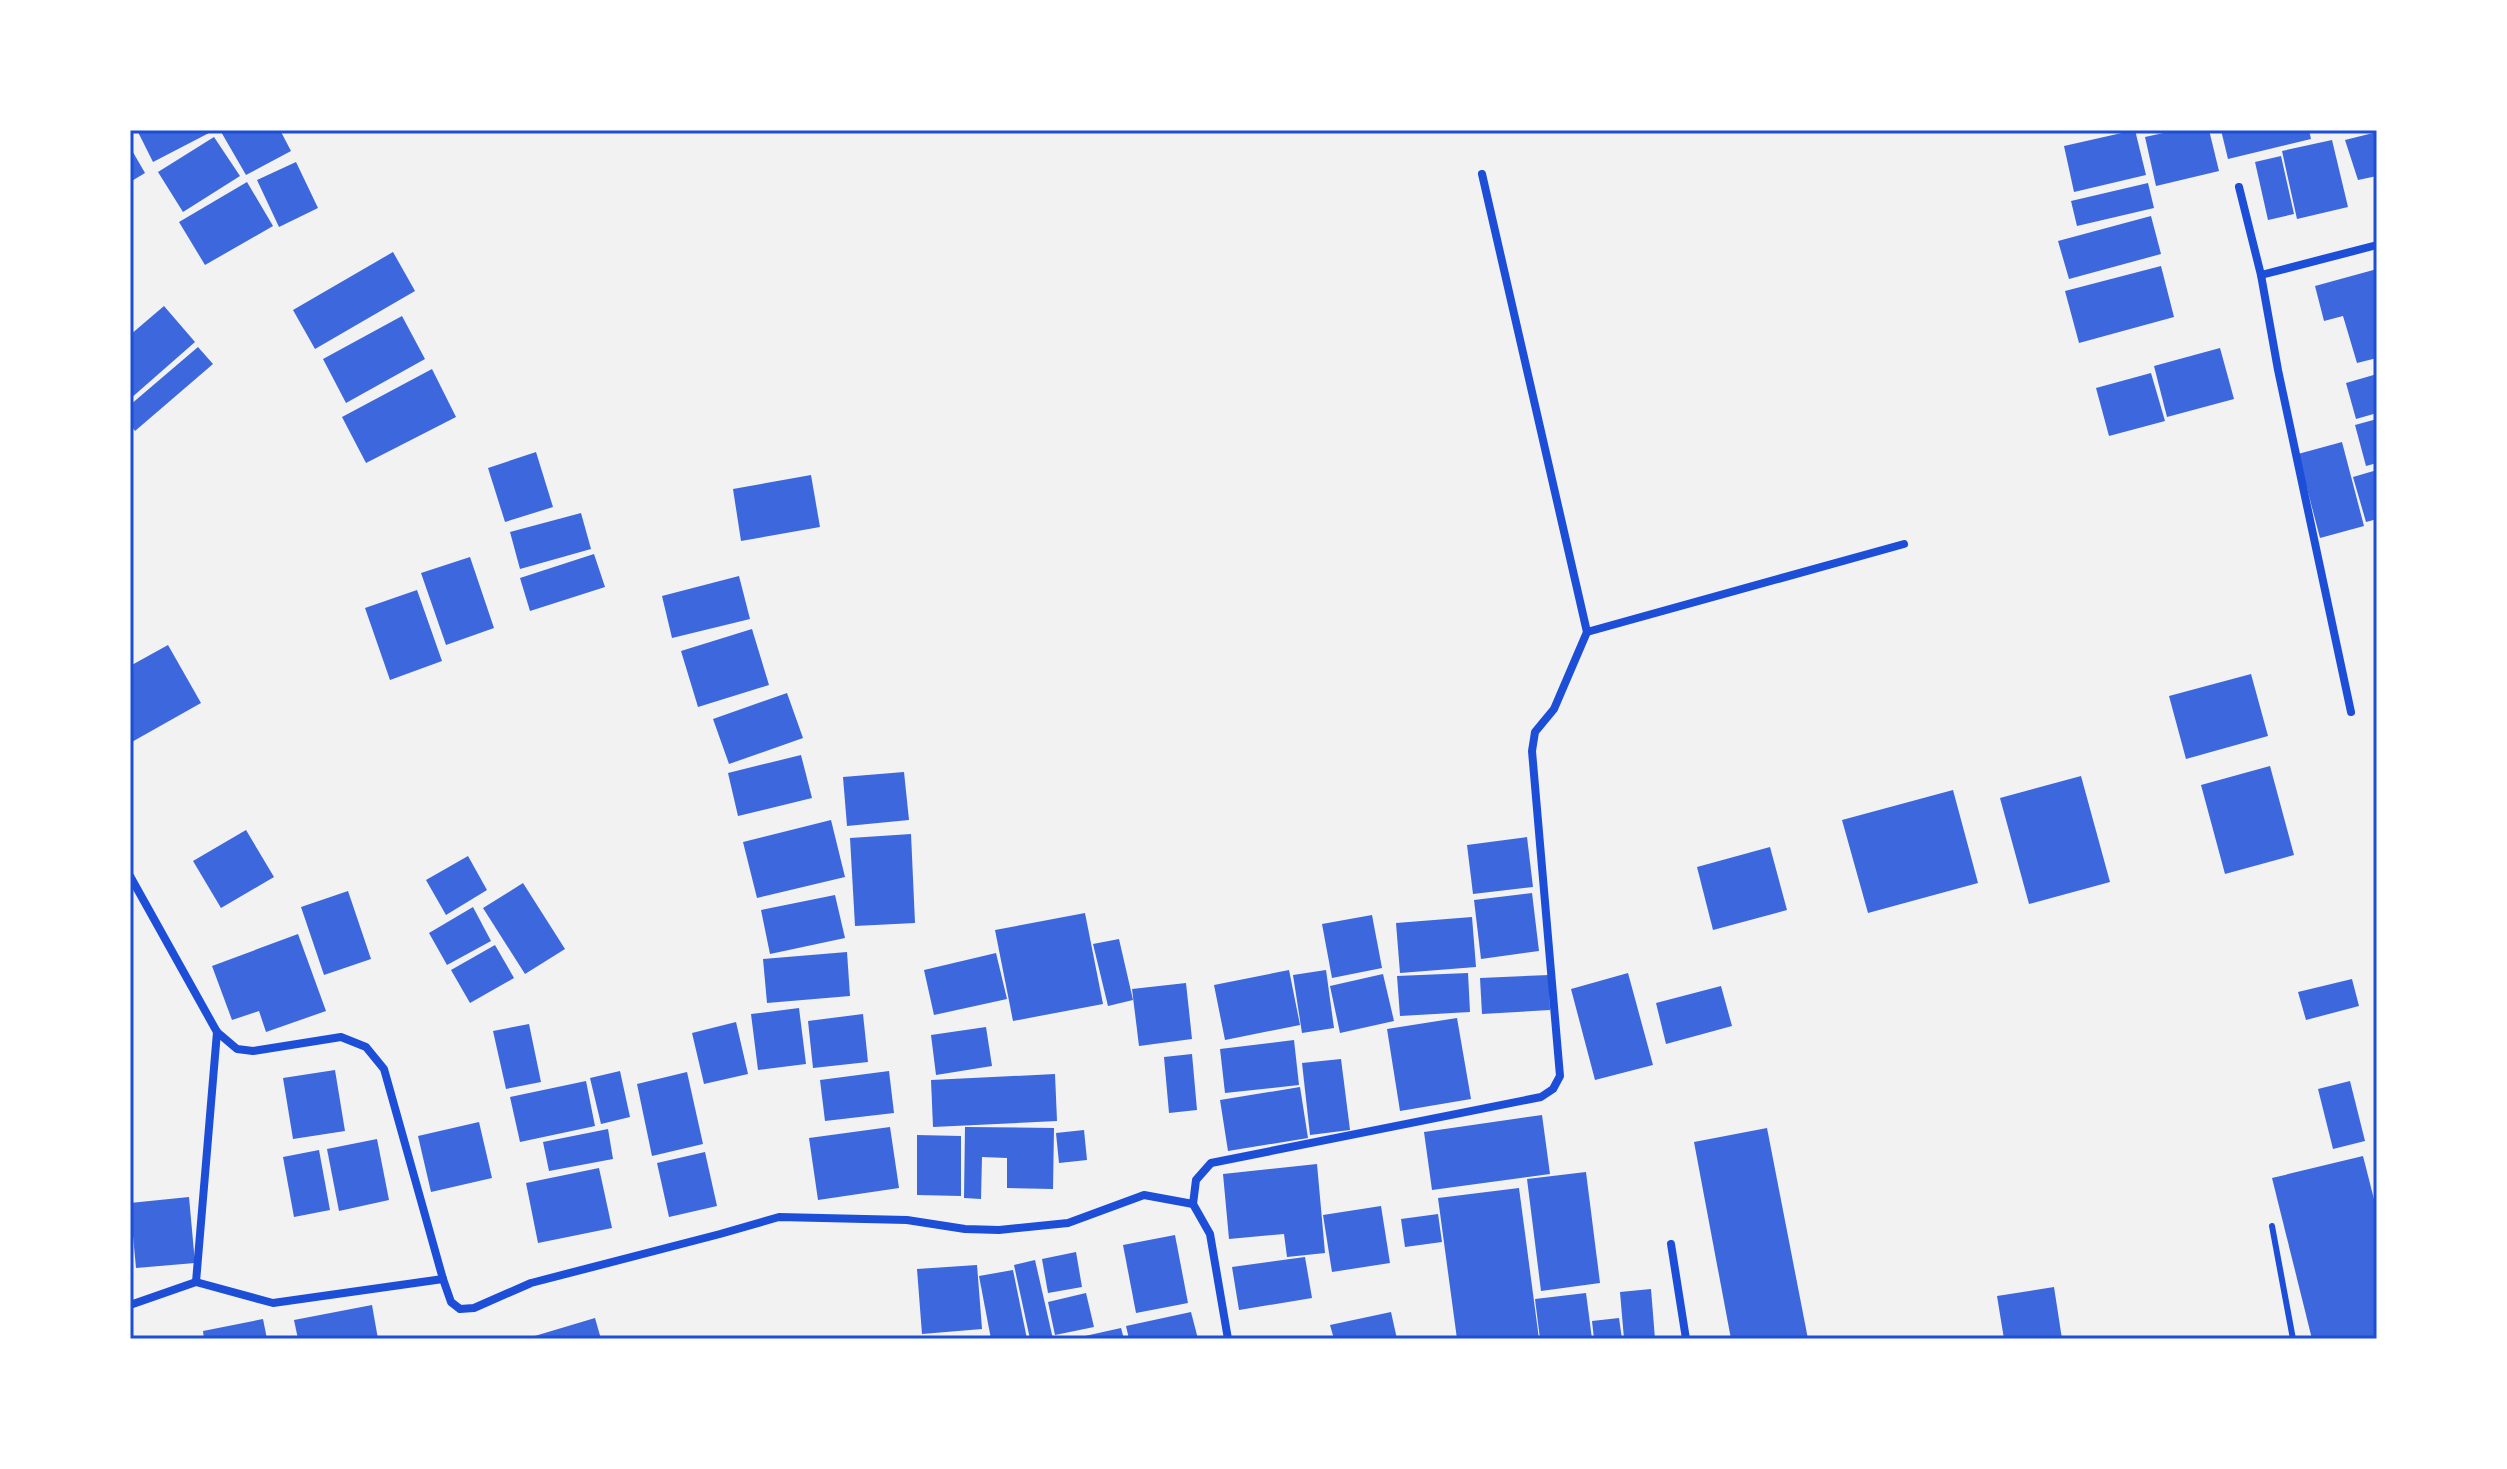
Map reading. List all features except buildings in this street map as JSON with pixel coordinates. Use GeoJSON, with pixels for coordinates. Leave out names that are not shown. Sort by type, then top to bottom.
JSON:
{"type":"FeatureCollection","features":[{"type":"Feature","properties":{"kind":"street"},"geometry":{"type":"LineString","coordinates":[[1228,1339],[1210,1234],[1193,1204],[1196,1180],[1211,1163],[1541,1097],[1553,1089],[1560,1076],[1532,751],[1535,732],[1554,709],[1587,632],[1482,174]]}},
{"type":"Feature","properties":{"kind":"street"},"geometry":{"type":"LineString","coordinates":[[2239,187],[2261,275],[2278,370],[2351,712]]}},
{"type":"Feature","properties":{"kind":"street"},"geometry":{"type":"LineString","coordinates":[[2261,275],[2377,245]]}},
{"type":"Feature","properties":{"kind":"street"},"geometry":{"type":"LineString","coordinates":[[1587,632],[1904,544]]}},
{"type":"Feature","properties":{"kind":"street"},"geometry":{"type":"LineString","coordinates":[[130,876],[217,1032],[237,1049],[253,1051],[341,1037],[366,1047],[384,1069],[443,1279],[451,1302],[460,1309],[474,1308],[531,1283],[779,1217],[907,1220],[965,1229],[999,1230],[1068,1223],[1144,1195],[1193,1204]]}},
{"type":"Feature","properties":{"kind":"street"},"geometry":{"type":"LineString","coordinates":[[196,1282],[217,1032]]}},
{"type":"Feature","properties":{"kind":"street"},"geometry":{"type":"LineString","coordinates":[[1671,1244],[1686,1339]]}},
{"type":"Feature","properties":{"kind":"street"},"geometry":{"type":"LineString","coordinates":[[130,1305],[196,1282],[273,1303],[443,1279]]}},
{"type":"Feature","properties":{"kind":"lane"},"geometry":{"type":"LineString","coordinates":[[2272,1226],[2293,1339]]}}]}
